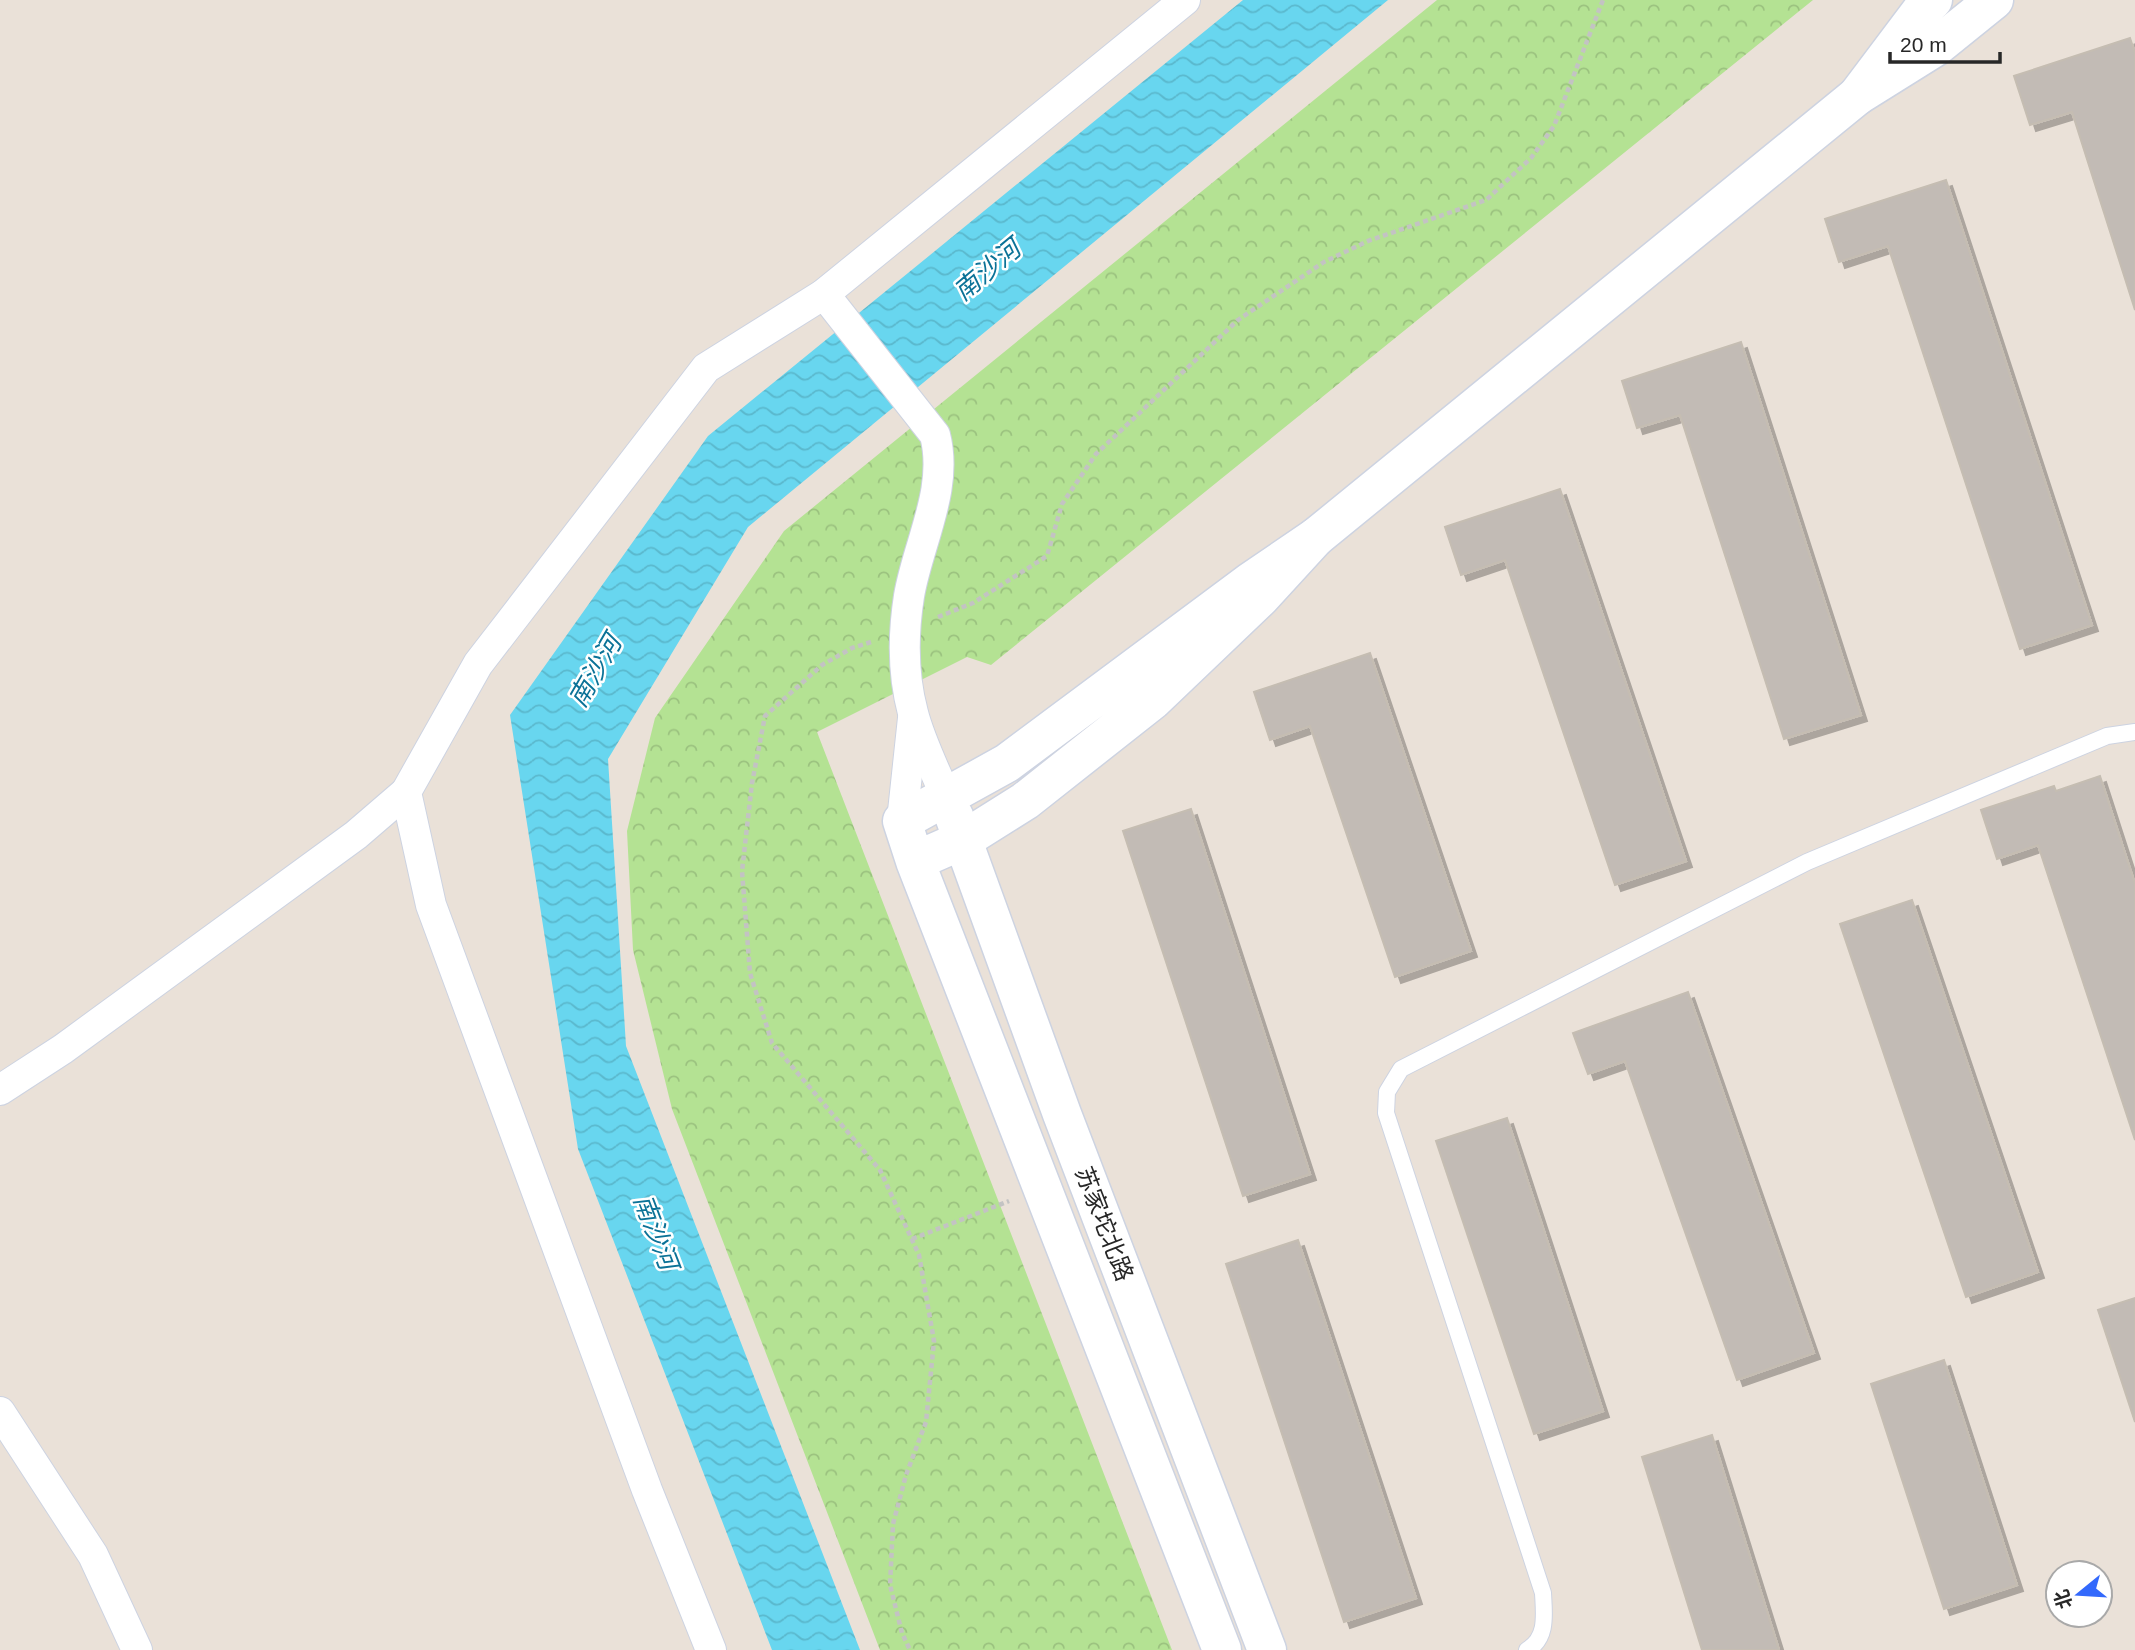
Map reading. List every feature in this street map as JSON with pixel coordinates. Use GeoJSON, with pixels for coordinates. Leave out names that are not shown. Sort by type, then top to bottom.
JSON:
{"type":"FeatureCollection","features":[{"type":"Feature","properties":{"kind":"street"},"geometry":{"type":"LineString","coordinates":[[0,1090],[63,1049],[344,843],[405,792],[478,664],[706,368],[824,294],[1185,0]]}},
{"type":"Feature","properties":{"kind":"street"},"geometry":{"type":"LineString","coordinates":[[1857,96],[1921,11],[1933,0]]}},
{"type":"Feature","properties":{"kind":"street"},"geometry":{"type":"LineString","coordinates":[[902,821],[1007,764],[1250,582],[1316,537],[1857,96],[1937,46],[1994,0]]}},
{"type":"Feature","properties":{"kind":"street"},"geometry":{"type":"LineString","coordinates":[[824,294],[935,435],[939,454],[939,476],[908,598],[905,648],[913,714],[902,821]]}},
{"type":"Feature","properties":{"kind":"street"},"geometry":{"type":"LineString","coordinates":[[915,861],[963,840],[1025,801],[1153,700],[1261,597],[1316,537]]}},
{"type":"Feature","properties":{"kind":"street"},"geometry":{"type":"LineString","coordinates":[[913,714],[946,797]]}},
{"type":"Feature","properties":{"kind":"street"},"geometry":{"type":"LineString","coordinates":[[405,792],[431,905],[647,1490],[711,1650]]}},
{"type":"Feature","properties":{"kind":"street","name":"苏家坨北路"},"geometry":{"type":"LineString","coordinates":[[946,797],[1062,1114],[1267,1650]]}},
{"type":"Feature","properties":{"kind":"street","name":"苏家坨北路"},"geometry":{"type":"LineString","coordinates":[[902,821],[915,861],[1222,1650]]}},
{"type":"Feature","properties":{"kind":"street"},"geometry":{"type":"LineString","coordinates":[[0,1412],[93,1555],[137,1650]]}},
{"type":"Feature","properties":{"kind":"lane"},"geometry":{"type":"LineString","coordinates":[[1527,1650],[1531,1649],[1545,1629],[1543,1593],[1386,1113],[1387,1091],[1401,1069],[1807,862],[2107,736],[2135,732]]}},
{"type":"Feature","properties":{"kind":"path"},"geometry":{"type":"LineString","coordinates":[[912,1239],[1042,1187]]}},
{"type":"Feature","properties":{"kind":"green space"},"geometry":{"type":"Polygon","coordinates":[[[1437,0],[1813,0],[991,665],[967,657],[817,732],[1172,1650],[880,1650],[672,1109],[633,950],[627,831],[655,718],[784,531],[1437,0]]]}},
{"type":"Feature","properties":{"kind":"water","name":"南沙河"},"geometry":{"type":"Polygon","coordinates":[[[1243,0],[1388,0],[748,527],[608,759],[626,1046],[860,1650],[772,1650],[578,1149],[510,715],[708,436],[1243,0]]]}},
{"type":"Feature","properties":{"kind":"building"},"geometry":{"type":"Polygon","coordinates":[[[2130,38],[2135,53],[2135,310],[2072,112],[2030,125],[2014,76],[2130,38]]]}},
{"type":"Feature","properties":{"kind":"building"},"geometry":{"type":"Polygon","coordinates":[[[1946,180],[2092,625],[2020,649],[1888,246],[1839,262],[1825,219],[1946,180]]]}},
{"type":"Feature","properties":{"kind":"building"},"geometry":{"type":"Polygon","coordinates":[[[1741,342],[1861,715],[1784,739],[1680,415],[1637,428],[1622,381],[1741,342]]]}},
{"type":"Feature","properties":{"kind":"building"},"geometry":{"type":"Polygon","coordinates":[[[1560,489],[1686,861],[1615,885],[1505,560],[1461,575],[1445,527],[1560,489]]]}},
{"type":"Feature","properties":{"kind":"building"},"geometry":{"type":"Polygon","coordinates":[[[1370,653],[1471,951],[1395,977],[1310,726],[1270,740],[1254,692],[1370,653]]]}},
{"type":"Feature","properties":{"kind":"building"},"geometry":{"type":"Polygon","coordinates":[[[2100,776],[2135,884],[2135,1140],[2038,845],[1997,859],[1981,810],[2054,786],[2056,791],[2100,776]]]}},
{"type":"Feature","properties":{"kind":"building"},"geometry":{"type":"Polygon","coordinates":[[[1191,809],[1310,1174],[1243,1196],[1123,831],[1191,809]]]}},
{"type":"Feature","properties":{"kind":"building"},"geometry":{"type":"Polygon","coordinates":[[[1912,900],[2038,1272],[1966,1297],[1840,924],[1912,900]]]}},
{"type":"Feature","properties":{"kind":"building"},"geometry":{"type":"Polygon","coordinates":[[[1688,992],[1814,1353],[1737,1380],[1625,1061],[1588,1074],[1573,1033],[1688,992]]]}},
{"type":"Feature","properties":{"kind":"building"},"geometry":{"type":"Polygon","coordinates":[[[1507,1118],[1603,1411],[1534,1434],[1436,1141],[1507,1118]]]}},
{"type":"Feature","properties":{"kind":"building"},"geometry":{"type":"Polygon","coordinates":[[[1298,1240],[1416,1598],[1344,1622],[1226,1264],[1298,1240]]]}},
{"type":"Feature","properties":{"kind":"building"},"geometry":{"type":"Polygon","coordinates":[[[2135,1298],[2135,1422],[2098,1310],[2135,1298]]]}},
{"type":"Feature","properties":{"kind":"building"},"geometry":{"type":"Polygon","coordinates":[[[1944,1360],[2017,1585],[1944,1609],[1871,1384],[1944,1360]]]}},
{"type":"Feature","properties":{"kind":"building"},"geometry":{"type":"Polygon","coordinates":[[[1712,1435],[1779,1650],[1702,1650],[1642,1457],[1712,1435]]]}}]}
